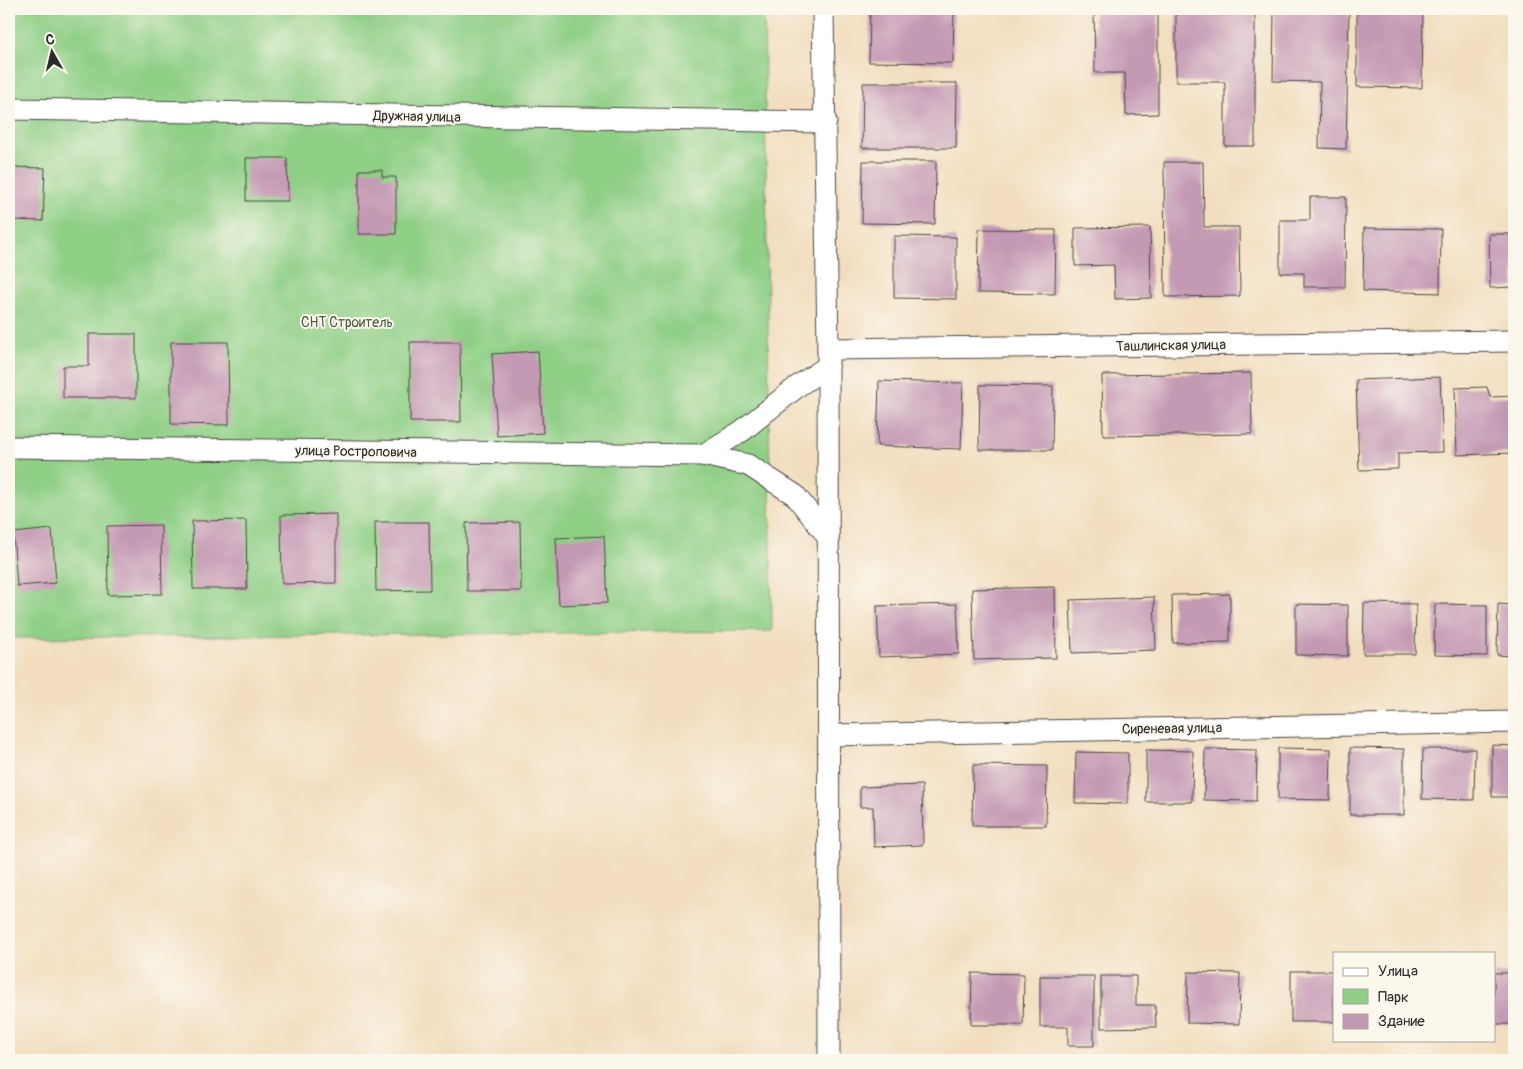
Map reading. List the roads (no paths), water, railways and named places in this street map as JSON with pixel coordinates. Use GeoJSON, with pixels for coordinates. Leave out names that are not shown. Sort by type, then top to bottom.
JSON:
{"type":"FeatureCollection","features":[{"type":"Feature","properties":{"kind":"street"},"geometry":{"type":"LineString","coordinates":[[823,9],[828,358],[829,1060]]}},
{"type":"Feature","properties":{"kind":"street","name":"Дружная улица"},"geometry":{"type":"LineString","coordinates":[[9,109],[826,122]]}},
{"type":"Feature","properties":{"kind":"street","name":"Ташлинская улица"},"geometry":{"type":"LineString","coordinates":[[828,358],[1514,341]]}},
{"type":"Feature","properties":{"kind":"street"},"geometry":{"type":"LineString","coordinates":[[703,455],[742,431],[798,386],[828,358]]}},
{"type":"Feature","properties":{"kind":"street","name":"улица Ростроповича"},"geometry":{"type":"LineString","coordinates":[[9,446],[703,455],[748,465],[795,495],[828,537]]}},
{"type":"Feature","properties":{"kind":"street","name":"Сиреневая улица"},"geometry":{"type":"LineString","coordinates":[[829,735],[1514,722]]}},
{"type":"Feature","properties":{"kind":"park label","name":"СНТ Строитель"},"geometry":{"type":"Point","coordinates":[347,322]}}]}
